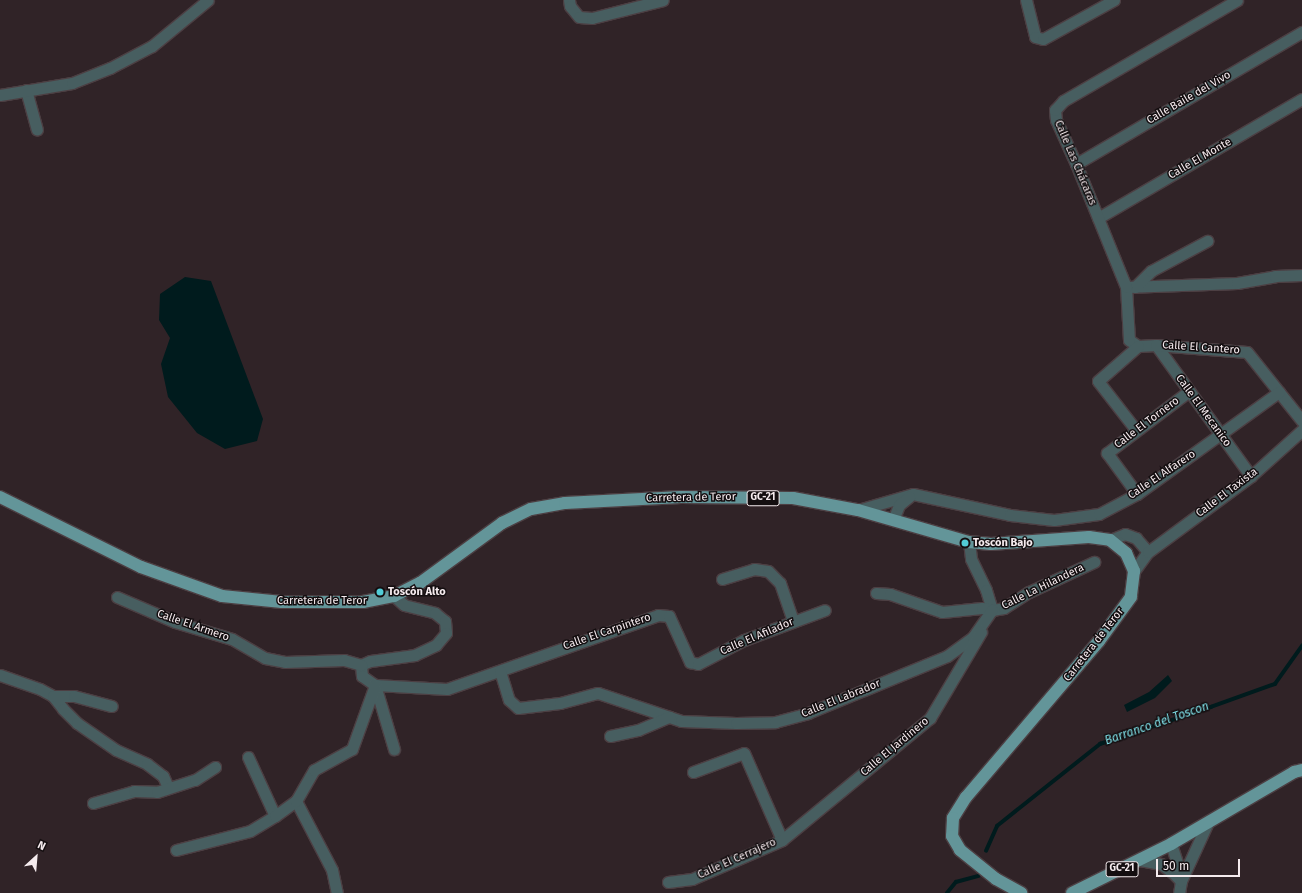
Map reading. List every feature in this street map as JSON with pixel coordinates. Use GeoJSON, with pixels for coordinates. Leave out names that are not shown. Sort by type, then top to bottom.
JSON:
{"type":"FeatureCollection","features":[{"type":"Feature","properties":{"kind":"main road","name":"Carretera de Teror"},"geometry":{"type":"LineString","coordinates":[[0,497],[141,567],[222,596],[282,602],[363,602],[394,596],[420,583],[502,523],[531,509],[565,503],[681,497],[793,498],[858,510],[969,542],[991,544],[1089,537],[1110,540]]}},
{"type":"Feature","properties":{"kind":"main road"},"geometry":{"type":"LineString","coordinates":[[1110,540],[1126,553],[1134,571]]}},
{"type":"Feature","properties":{"kind":"main road","name":"Carretera de Teror"},"geometry":{"type":"LineString","coordinates":[[1021,893],[996,879],[960,850],[952,836],[953,818],[966,797],[1099,641],[1131,597],[1134,571]]}},
{"type":"Feature","properties":{"kind":"main road","name":"GC-21"},"geometry":{"type":"LineString","coordinates":[[1072,893],[1171,844],[1294,772],[1302,770]]}},
{"type":"Feature","properties":{"kind":"street"},"geometry":{"type":"LineString","coordinates":[[0,95],[72,82],[110,68],[152,46],[208,0]]}},
{"type":"Feature","properties":{"kind":"street"},"geometry":{"type":"LineString","coordinates":[[569,0],[570,6],[579,17],[592,18],[664,0]]}},
{"type":"Feature","properties":{"kind":"street"},"geometry":{"type":"LineString","coordinates":[[1026,0],[1035,37],[1043,39],[1114,0]]}},
{"type":"Feature","properties":{"kind":"street","name":"Calle Las Chácaras"},"geometry":{"type":"LineString","coordinates":[[1138,346],[1129,340],[1131,287],[1098,218],[1056,120],[1056,110],[1063,101],[1233,1]]}},
{"type":"Feature","properties":{"kind":"street","name":"Calle Baile del Vivo"},"geometry":{"type":"LineString","coordinates":[[1076,164],[1302,32]]}},
{"type":"Feature","properties":{"kind":"street"},"geometry":{"type":"LineString","coordinates":[[26,90],[37,130]]}},
{"type":"Feature","properties":{"kind":"street","name":"Calle El Monte"},"geometry":{"type":"LineString","coordinates":[[1098,218],[1302,99]]}},
{"type":"Feature","properties":{"kind":"street"},"geometry":{"type":"LineString","coordinates":[[1131,287],[1151,271],[1207,241]]}},
{"type":"Feature","properties":{"kind":"street"},"geometry":{"type":"LineString","coordinates":[[1131,287],[1237,283],[1274,276],[1302,275]]}},
{"type":"Feature","properties":{"kind":"street","name":"Calle El Cantero"},"geometry":{"type":"LineString","coordinates":[[1138,346],[1156,345],[1247,352],[1302,421]]}},
{"type":"Feature","properties":{"kind":"street","name":"Calle El Mecanico"},"geometry":{"type":"LineString","coordinates":[[1156,345],[1251,476]]}},
{"type":"Feature","properties":{"kind":"street"},"geometry":{"type":"LineString","coordinates":[[1136,430],[1098,381],[1138,346]]}},
{"type":"Feature","properties":{"kind":"street","name":"Calle El Tornero"},"geometry":{"type":"LineString","coordinates":[[1137,494],[1107,454],[1136,430],[1189,391]]}},
{"type":"Feature","properties":{"kind":"street","name":"Calle El Alfarero"},"geometry":{"type":"LineString","coordinates":[[858,510],[913,494],[1010,515],[1054,520],[1099,514],[1137,494],[1279,392]]}},
{"type":"Feature","properties":{"kind":"street","name":"Calle El Taxista"},"geometry":{"type":"LineString","coordinates":[[1134,571],[1148,552],[1251,476],[1302,430]]}},
{"type":"Feature","properties":{"kind":"street"},"geometry":{"type":"LineString","coordinates":[[893,520],[899,505],[913,494]]}},
{"type":"Feature","properties":{"kind":"street"},"geometry":{"type":"LineString","coordinates":[[1110,540],[1125,534],[1136,538],[1148,552]]}},
{"type":"Feature","properties":{"kind":"street"},"geometry":{"type":"LineString","coordinates":[[876,593],[890,594],[942,612],[982,608],[992,610],[986,590],[971,559],[969,542]]}},
{"type":"Feature","properties":{"kind":"street","name":"Calle La Hilandera"},"geometry":{"type":"LineString","coordinates":[[992,610],[1004,608],[1029,592],[1094,562]]}},
{"type":"Feature","properties":{"kind":"street"},"geometry":{"type":"LineString","coordinates":[[722,579],[754,569],[768,571],[780,583],[794,621]]}},
{"type":"Feature","properties":{"kind":"street"},"geometry":{"type":"LineString","coordinates":[[394,596],[404,606],[435,613],[445,621],[446,633],[436,645],[415,655],[370,661],[361,665],[362,676],[375,685],[447,689],[500,671]]}},
{"type":"Feature","properties":{"kind":"street","name":"Calle El Armero"},"geometry":{"type":"LineString","coordinates":[[117,597],[175,622],[232,639],[265,658],[285,662],[344,660],[361,665]]}},
{"type":"Feature","properties":{"kind":"street","name":"Calle El Afilador"},"geometry":{"type":"LineString","coordinates":[[690,662],[698,664],[744,640],[825,610]]}},
{"type":"Feature","properties":{"kind":"street","name":"Calle El Labrador"},"geometry":{"type":"LineString","coordinates":[[500,671],[509,700],[518,708],[560,703],[598,694],[681,721],[736,723],[775,722],[808,713],[947,656],[973,637],[992,610]]}},
{"type":"Feature","properties":{"kind":"street","name":"Calle El Jardinero"},"geometry":{"type":"LineString","coordinates":[[782,840],[930,718],[973,650],[992,610]]}},
{"type":"Feature","properties":{"kind":"street","name":"Calle El Carpintero"},"geometry":{"type":"LineString","coordinates":[[500,671],[564,646],[658,615],[669,616],[690,662]]}},
{"type":"Feature","properties":{"kind":"street"},"geometry":{"type":"LineString","coordinates":[[0,675],[40,689],[53,696],[77,723],[116,750],[147,764],[163,776],[168,788]]}},
{"type":"Feature","properties":{"kind":"street"},"geometry":{"type":"LineString","coordinates":[[375,685],[394,749]]}},
{"type":"Feature","properties":{"kind":"street"},"geometry":{"type":"LineString","coordinates":[[176,850],[250,831],[296,801],[314,770],[352,749],[375,685]]}},
{"type":"Feature","properties":{"kind":"street"},"geometry":{"type":"LineString","coordinates":[[53,696],[74,696],[112,706]]}},
{"type":"Feature","properties":{"kind":"street"},"geometry":{"type":"LineString","coordinates":[[610,736],[638,730],[669,717]]}},
{"type":"Feature","properties":{"kind":"street","name":"Calle El Cerrajero"},"geometry":{"type":"LineString","coordinates":[[668,882],[692,879],[782,840],[744,753],[693,772]]}},
{"type":"Feature","properties":{"kind":"street"},"geometry":{"type":"LineString","coordinates":[[248,757],[275,816]]}},
{"type":"Feature","properties":{"kind":"street"},"geometry":{"type":"LineString","coordinates":[[93,804],[134,791],[157,792],[195,780],[215,766]]}},
{"type":"Feature","properties":{"kind":"street"},"geometry":{"type":"LineString","coordinates":[[296,801],[332,870],[337,893]]}},
{"type":"Feature","properties":{"kind":"street"},"geometry":{"type":"LineString","coordinates":[[1179,893],[1181,881],[1208,822]]}},
{"type":"Feature","properties":{"kind":"street"},"geometry":{"type":"LineString","coordinates":[[1171,844],[1180,871],[1181,881]]}},
{"type":"Feature","properties":{"kind":"street"},"geometry":{"type":"LineString","coordinates":[[1140,860],[1161,864],[1181,881]]}},
{"type":"Feature","properties":{"kind":"water"},"geometry":{"type":"Polygon","coordinates":[[[185,277],[211,281],[263,419],[257,441],[225,449],[197,433],[168,397],[161,364],[170,338],[159,320],[160,294],[185,277]]]}},
{"type":"Feature","properties":{"kind":"water"},"geometry":{"type":"Polygon","coordinates":[[[1168,675],[1172,681],[1155,698],[1127,712],[1124,705],[1149,692],[1168,675]]]}},
{"type":"Feature","properties":{"kind":"waterway","name":"Barranco del Toscon"},"geometry":{"type":"LineString","coordinates":[[986,851],[997,826],[1100,744],[1275,684],[1302,646]]}},
{"type":"Feature","properties":{"kind":"waterway","name":"Barranco del Toscon"},"geometry":{"type":"LineString","coordinates":[[947,893],[956,882],[978,876]]}},
{"type":"Feature","properties":{"kind":"place","name":"Toscón Bajo"},"geometry":{"type":"Point","coordinates":[965,543]}},
{"type":"Feature","properties":{"kind":"place","name":"Toscón Alto"},"geometry":{"type":"Point","coordinates":[380,592]}}]}
